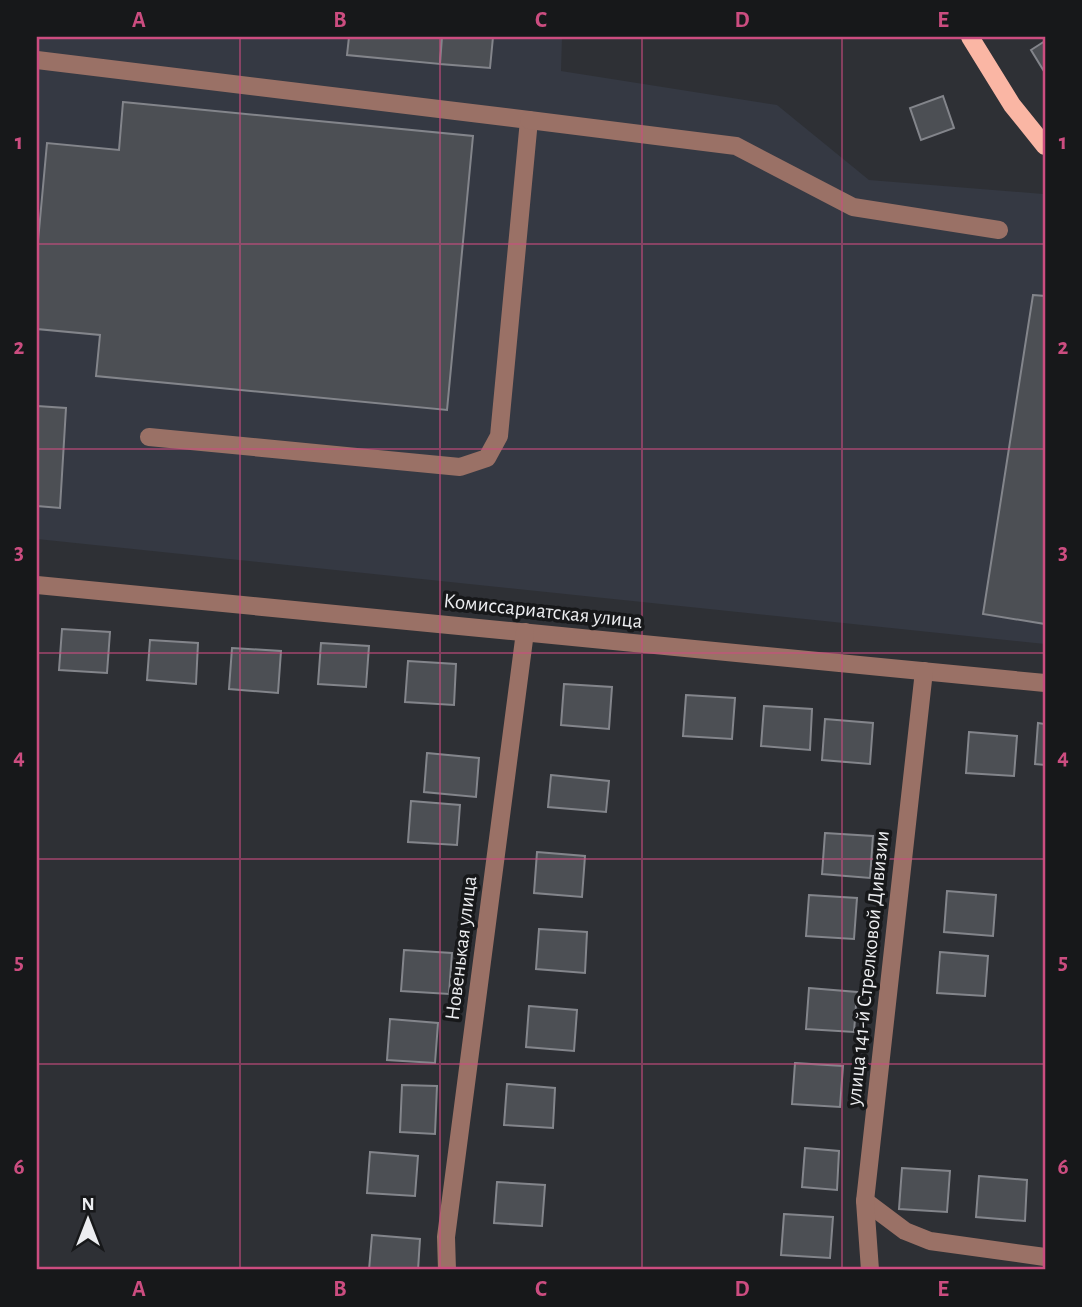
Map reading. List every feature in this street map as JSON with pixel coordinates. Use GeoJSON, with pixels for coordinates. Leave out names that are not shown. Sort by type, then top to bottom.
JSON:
{"type":"FeatureCollection","features":[{"type":"Feature","properties":{"kind":"main road"},"geometry":{"type":"LineString","coordinates":[[970,37],[1012,105],[1045,146]]}},
{"type":"Feature","properties":{"kind":"street"},"geometry":{"type":"LineString","coordinates":[[37,60],[736,146],[853,207],[999,230]]}},
{"type":"Feature","properties":{"kind":"street"},"geometry":{"type":"LineString","coordinates":[[149,437],[460,467],[487,458],[499,436],[529,120]]}},
{"type":"Feature","properties":{"kind":"street","name":"Комиссариатская улица"},"geometry":{"type":"LineString","coordinates":[[37,585],[1045,683]]}},
{"type":"Feature","properties":{"kind":"street","name":"Новенькая улица"},"geometry":{"type":"LineString","coordinates":[[447,1270],[446,1237],[525,632]]}},
{"type":"Feature","properties":{"kind":"street","name":"улица 141-й Стрелковой Дивизии"},"geometry":{"type":"LineString","coordinates":[[870,1270],[865,1200],[924,671]]}},
{"type":"Feature","properties":{"kind":"street"},"geometry":{"type":"LineString","coordinates":[[865,1200],[905,1231],[930,1241],[1045,1257]]}},
{"type":"Feature","properties":{"kind":"shaded area"},"geometry":{"type":"Polygon","coordinates":[[[37,37],[562,37],[561,71],[777,105],[869,180],[1043,194],[1045,644],[37,539],[37,37]]]}},
{"type":"Feature","properties":{"kind":"building"},"geometry":{"type":"Polygon","coordinates":[[[349,37],[442,37],[440,64],[347,55],[349,37]]]}},
{"type":"Feature","properties":{"kind":"building"},"geometry":{"type":"Polygon","coordinates":[[[442,37],[493,37],[490,68],[440,64],[442,37]]]}},
{"type":"Feature","properties":{"kind":"building"},"geometry":{"type":"Polygon","coordinates":[[[1045,41],[1045,73],[1031,50],[1045,41]]]}},
{"type":"Feature","properties":{"kind":"building"},"geometry":{"type":"Polygon","coordinates":[[[943,96],[954,128],[921,140],[910,108],[943,96]]]}},
{"type":"Feature","properties":{"kind":"building"},"geometry":{"type":"Polygon","coordinates":[[[123,102],[473,136],[447,410],[96,376],[100,335],[37,329],[37,252],[47,143],[119,150],[123,102]]]}},
{"type":"Feature","properties":{"kind":"building"},"geometry":{"type":"Polygon","coordinates":[[[1033,295],[1045,296],[1045,624],[983,614],[1033,295]]]}},
{"type":"Feature","properties":{"kind":"building"},"geometry":{"type":"Polygon","coordinates":[[[37,406],[66,408],[60,508],[37,506],[37,406]]]}},
{"type":"Feature","properties":{"kind":"building"},"geometry":{"type":"Polygon","coordinates":[[[62,629],[110,632],[107,673],[59,670],[62,629]]]}},
{"type":"Feature","properties":{"kind":"building"},"geometry":{"type":"Polygon","coordinates":[[[150,640],[198,643],[196,684],[147,680],[150,640]]]}},
{"type":"Feature","properties":{"kind":"building"},"geometry":{"type":"Polygon","coordinates":[[[321,643],[369,646],[366,687],[318,684],[321,643]]]}},
{"type":"Feature","properties":{"kind":"building"},"geometry":{"type":"Polygon","coordinates":[[[232,648],[281,651],[278,693],[229,689],[232,648]]]}},
{"type":"Feature","properties":{"kind":"building"},"geometry":{"type":"Polygon","coordinates":[[[408,661],[456,664],[454,705],[405,702],[408,661]]]}},
{"type":"Feature","properties":{"kind":"building"},"geometry":{"type":"Polygon","coordinates":[[[564,684],[612,687],[609,729],[561,725],[564,684]]]}},
{"type":"Feature","properties":{"kind":"building"},"geometry":{"type":"Polygon","coordinates":[[[686,695],[735,698],[732,739],[683,736],[686,695]]]}},
{"type":"Feature","properties":{"kind":"building"},"geometry":{"type":"Polygon","coordinates":[[[764,706],[812,709],[810,750],[761,746],[764,706]]]}},
{"type":"Feature","properties":{"kind":"building"},"geometry":{"type":"Polygon","coordinates":[[[825,719],[873,723],[870,764],[822,760],[825,719]]]}},
{"type":"Feature","properties":{"kind":"building"},"geometry":{"type":"Polygon","coordinates":[[[1038,723],[1045,724],[1045,765],[1035,764],[1038,723]]]}},
{"type":"Feature","properties":{"kind":"building"},"geometry":{"type":"Polygon","coordinates":[[[969,732],[1017,736],[1014,776],[966,773],[969,732]]]}},
{"type":"Feature","properties":{"kind":"building"},"geometry":{"type":"Polygon","coordinates":[[[427,753],[479,758],[476,797],[424,792],[427,753]]]}},
{"type":"Feature","properties":{"kind":"building"},"geometry":{"type":"Polygon","coordinates":[[[551,775],[609,781],[606,812],[548,807],[551,775]]]}},
{"type":"Feature","properties":{"kind":"building"},"geometry":{"type":"Polygon","coordinates":[[[411,801],[460,805],[457,845],[408,842],[411,801]]]}},
{"type":"Feature","properties":{"kind":"building"},"geometry":{"type":"Polygon","coordinates":[[[825,833],[873,836],[870,878],[822,874],[825,833]]]}},
{"type":"Feature","properties":{"kind":"building"},"geometry":{"type":"Polygon","coordinates":[[[537,852],[585,856],[582,897],[534,893],[537,852]]]}},
{"type":"Feature","properties":{"kind":"building"},"geometry":{"type":"Polygon","coordinates":[[[947,891],[996,895],[993,936],[944,932],[947,891]]]}},
{"type":"Feature","properties":{"kind":"building"},"geometry":{"type":"Polygon","coordinates":[[[809,895],[857,898],[854,939],[806,936],[809,895]]]}},
{"type":"Feature","properties":{"kind":"building"},"geometry":{"type":"Polygon","coordinates":[[[539,929],[587,932],[585,973],[536,969],[539,929]]]}},
{"type":"Feature","properties":{"kind":"building"},"geometry":{"type":"Polygon","coordinates":[[[404,950],[452,953],[449,994],[401,991],[404,950]]]}},
{"type":"Feature","properties":{"kind":"building"},"geometry":{"type":"Polygon","coordinates":[[[940,952],[988,956],[985,996],[937,993],[940,952]]]}},
{"type":"Feature","properties":{"kind":"building"},"geometry":{"type":"Polygon","coordinates":[[[809,988],[857,992],[854,1032],[806,1029],[809,988]]]}},
{"type":"Feature","properties":{"kind":"building"},"geometry":{"type":"Polygon","coordinates":[[[529,1006],[577,1010],[574,1051],[526,1047],[529,1006]]]}},
{"type":"Feature","properties":{"kind":"building"},"geometry":{"type":"Polygon","coordinates":[[[390,1019],[438,1023],[435,1063],[387,1060],[390,1019]]]}},
{"type":"Feature","properties":{"kind":"building"},"geometry":{"type":"Polygon","coordinates":[[[795,1063],[843,1066],[840,1107],[792,1104],[795,1063]]]}},
{"type":"Feature","properties":{"kind":"building"},"geometry":{"type":"Polygon","coordinates":[[[507,1084],[555,1088],[553,1128],[504,1125],[507,1084]]]}},
{"type":"Feature","properties":{"kind":"building"},"geometry":{"type":"Polygon","coordinates":[[[402,1085],[437,1086],[435,1134],[400,1132],[402,1085]]]}},
{"type":"Feature","properties":{"kind":"building"},"geometry":{"type":"Polygon","coordinates":[[[805,1148],[839,1151],[837,1190],[802,1187],[805,1148]]]}},
{"type":"Feature","properties":{"kind":"building"},"geometry":{"type":"Polygon","coordinates":[[[370,1152],[418,1156],[415,1196],[367,1193],[370,1152]]]}},
{"type":"Feature","properties":{"kind":"building"},"geometry":{"type":"Polygon","coordinates":[[[902,1168],[950,1171],[947,1212],[899,1209],[902,1168]]]}},
{"type":"Feature","properties":{"kind":"building"},"geometry":{"type":"Polygon","coordinates":[[[979,1176],[1027,1180],[1025,1221],[976,1217],[979,1176]]]}},
{"type":"Feature","properties":{"kind":"building"},"geometry":{"type":"Polygon","coordinates":[[[497,1182],[545,1185],[542,1226],[494,1223],[497,1182]]]}},
{"type":"Feature","properties":{"kind":"building"},"geometry":{"type":"Polygon","coordinates":[[[784,1214],[833,1217],[830,1258],[781,1255],[784,1214]]]}},
{"type":"Feature","properties":{"kind":"building"},"geometry":{"type":"Polygon","coordinates":[[[372,1235],[420,1239],[418,1270],[369,1270],[372,1235]]]}}]}
